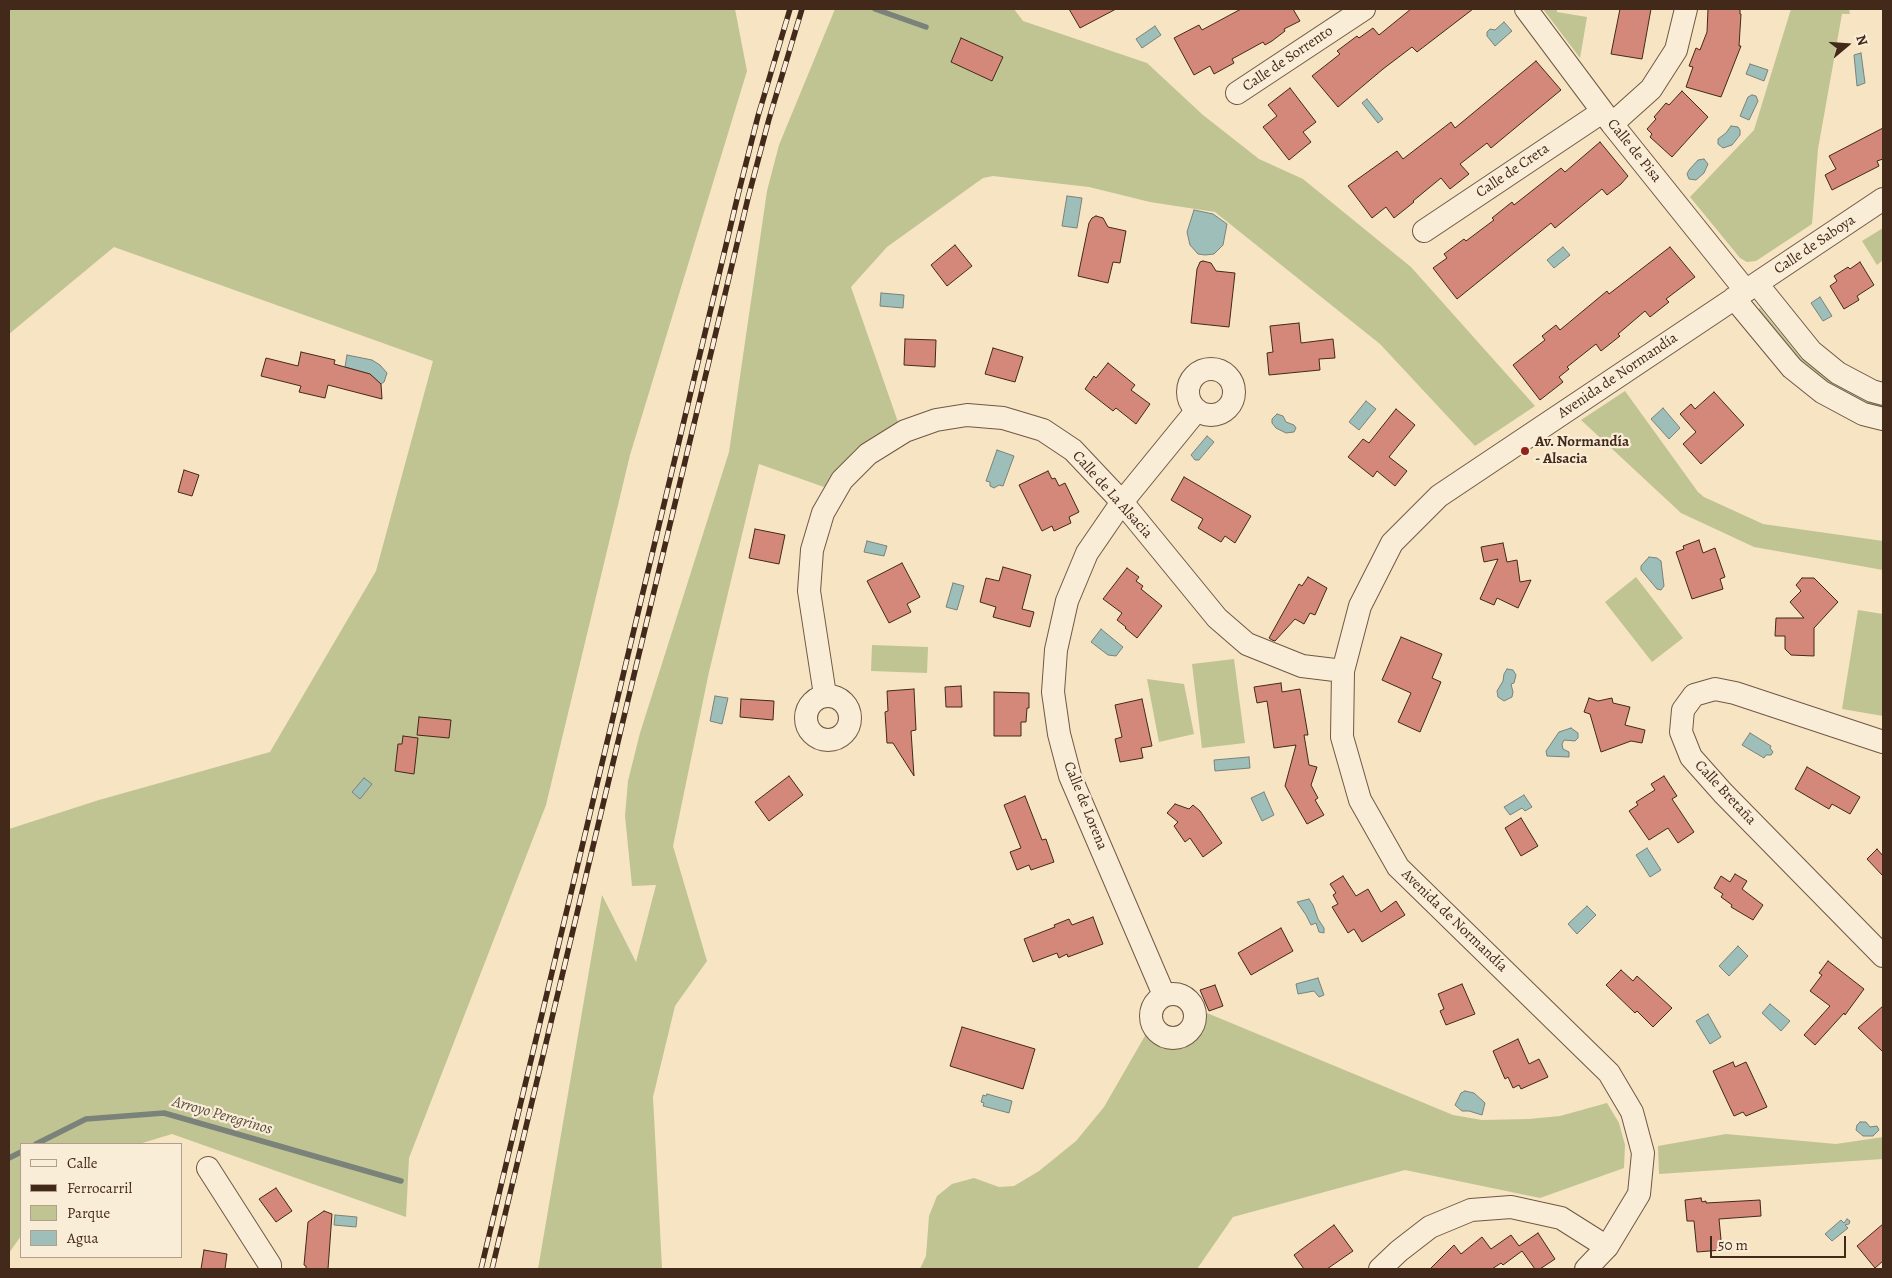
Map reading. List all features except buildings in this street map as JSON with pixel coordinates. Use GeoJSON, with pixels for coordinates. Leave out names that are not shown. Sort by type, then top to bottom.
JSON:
{"type":"FeatureCollection","features":[{"type":"Feature","properties":{"kind":"street","name":"Calle de Sorrento"},"geometry":{"type":"LineString","coordinates":[[1238,93],[1364,9]]}},
{"type":"Feature","properties":{"kind":"street","name":"Calle de Pisa"},"geometry":{"type":"LineString","coordinates":[[1526,9],[1607,118],[1746,291]]}},
{"type":"Feature","properties":{"kind":"street","name":"Calle de Creta"},"geometry":{"type":"LineString","coordinates":[[1424,231],[1651,89],[1676,50],[1686,9]]}},
{"type":"Feature","properties":{"kind":"street","name":"Calle de Saboya"},"geometry":{"type":"LineString","coordinates":[[1746,291],[1883,199]]}},
{"type":"Feature","properties":{"kind":"street"},"geometry":{"type":"LineString","coordinates":[[1746,291],[1811,352],[1838,373],[1872,391],[1883,394]]}},
{"type":"Feature","properties":{"kind":"street"},"geometry":{"type":"LineString","coordinates":[[1746,291],[1792,368],[1822,392],[1863,414],[1883,419]]}},
{"type":"Feature","properties":{"kind":"street","name":"Avenida de Normandía"},"geometry":{"type":"LineString","coordinates":[[1586,1269],[1607,1246],[1639,1194],[1643,1153],[1632,1112],[1609,1072],[1398,866],[1360,800],[1342,737],[1342,671],[1360,606],[1392,543],[1439,496],[1746,291]]}},
{"type":"Feature","properties":{"kind":"street","name":"Calle de Lorena"},"geometry":{"type":"LineString","coordinates":[[1164,995],[1070,776],[1059,734],[1053,692],[1056,650],[1067,601],[1087,552],[1122,502],[1197,410]]}},
{"type":"Feature","properties":{"kind":"street","name":"Calle de La Alsacia"},"geometry":{"type":"LineString","coordinates":[[825,695],[809,591],[812,550],[823,513],[842,480],[868,454],[905,431],[936,420],[967,416],[1003,418],[1043,430],[1073,450],[1122,502],[1217,618],[1247,644],[1302,666],[1342,671]]}},
{"type":"Feature","properties":{"kind":"street","name":"Calle Bretaña"},"geometry":{"type":"LineString","coordinates":[[1883,742],[1735,693],[1715,689],[1694,695],[1683,710],[1681,732],[1690,757],[1883,956]]}},
{"type":"Feature","properties":{"kind":"street"},"geometry":{"type":"LineString","coordinates":[[208,1168],[270,1265],[270,1269]]}},
{"type":"Feature","properties":{"kind":"street"},"geometry":{"type":"LineString","coordinates":[[1380,1269],[1399,1251],[1430,1227],[1470,1210],[1511,1207],[1561,1218],[1607,1246]]}},
{"type":"Feature","properties":{"kind":"green space"},"geometry":{"type":"Polygon","coordinates":[[[9,9],[735,9],[747,71],[630,455],[546,805],[409,1158],[406,1217],[172,1134],[142,1143],[20,1143],[20,1237],[9,1253],[9,829],[99,800],[270,752],[376,571],[433,361],[114,247],[9,334],[9,9]]]}},
{"type":"Feature","properties":{"kind":"green space"},"geometry":{"type":"Polygon","coordinates":[[[835,9],[1014,9],[1023,21],[1147,63],[1203,115],[1259,159],[1303,179],[1411,267],[1535,406],[1475,446],[1380,344],[1215,212],[1150,202],[1089,187],[993,176],[983,178],[887,247],[851,287],[898,422],[855,450],[824,487],[759,464],[709,672],[673,846],[707,961],[675,1006],[653,1097],[662,1268],[666,1269],[538,1269],[602,895],[636,962],[656,885],[632,886],[625,816],[628,781],[640,733],[729,452],[767,191],[779,145],[835,9]]]}},
{"type":"Feature","properties":{"kind":"green space"},"geometry":{"type":"Polygon","coordinates":[[[1543,9],[1557,9],[1557,12],[1587,17],[1580,58],[1543,9]]]}},
{"type":"Feature","properties":{"kind":"green space"},"geometry":{"type":"Polygon","coordinates":[[[1791,9],[1849,9],[1850,14],[1842,14],[1818,149],[1812,224],[1756,261],[1747,262],[1740,258],[1690,197],[1754,130],[1791,9]]]}},
{"type":"Feature","properties":{"kind":"green space"},"geometry":{"type":"Polygon","coordinates":[[[1883,228],[1883,260],[1877,265],[1862,241],[1883,228]]]}},
{"type":"Feature","properties":{"kind":"green space"},"geometry":{"type":"Polygon","coordinates":[[[1760,308],[1801,358],[1830,381],[1868,401],[1883,405],[1883,409],[1866,405],[1827,384],[1798,361],[1757,311],[1760,308]]]}},
{"type":"Feature","properties":{"kind":"green space"},"geometry":{"type":"Polygon","coordinates":[[[1625,391],[1698,492],[1704,497],[1763,524],[1883,541],[1883,570],[1754,547],[1681,513],[1581,420],[1625,391]]]}},
{"type":"Feature","properties":{"kind":"green space"},"geometry":{"type":"Polygon","coordinates":[[[1636,577],[1683,638],[1652,662],[1605,602],[1636,577]]]}},
{"type":"Feature","properties":{"kind":"green space"},"geometry":{"type":"Polygon","coordinates":[[[1858,610],[1883,614],[1883,716],[1842,709],[1858,610]]]}},
{"type":"Feature","properties":{"kind":"green space"},"geometry":{"type":"Polygon","coordinates":[[[872,645],[928,647],[927,673],[871,671],[872,645]]]}},
{"type":"Feature","properties":{"kind":"green space"},"geometry":{"type":"Polygon","coordinates":[[[1234,659],[1245,743],[1202,748],[1192,664],[1234,659]]]}},
{"type":"Feature","properties":{"kind":"green space"},"geometry":{"type":"Polygon","coordinates":[[[1147,679],[1184,684],[1194,734],[1159,742],[1147,679]]]}},
{"type":"Feature","properties":{"kind":"green space"},"geometry":{"type":"Polygon","coordinates":[[[1207,1013],[1453,1115],[1482,1120],[1529,1119],[1560,1116],[1607,1103],[1619,1123],[1625,1145],[1624,1168],[1540,1198],[1405,1170],[1233,1217],[1197,1269],[920,1269],[926,1256],[929,1216],[937,1196],[952,1184],[974,1178],[999,1187],[1014,1186],[1039,1171],[1076,1141],[1104,1107],[1146,1034],[1154,1042],[1164,1047],[1174,1049],[1185,1047],[1202,1034],[1206,1024],[1207,1013]]]}},
{"type":"Feature","properties":{"kind":"green space"},"geometry":{"type":"Polygon","coordinates":[[[1726,1134],[1836,1144],[1883,1137],[1883,1159],[1659,1174],[1658,1146],[1726,1134]]]}},
{"type":"Feature","properties":{"kind":"water"},"geometry":{"type":"Polygon","coordinates":[[[1504,22],[1512,31],[1495,46],[1487,36],[1487,32],[1490,29],[1495,30],[1504,22]]]}},
{"type":"Feature","properties":{"kind":"water"},"geometry":{"type":"Polygon","coordinates":[[[1155,26],[1161,35],[1142,48],[1136,39],[1155,26]]]}},
{"type":"Feature","properties":{"kind":"water"},"geometry":{"type":"Polygon","coordinates":[[[1861,53],[1865,83],[1857,86],[1854,55],[1861,53]]]}},
{"type":"Feature","properties":{"kind":"water"},"geometry":{"type":"Polygon","coordinates":[[[1750,64],[1768,70],[1764,81],[1746,74],[1750,64]]]}},
{"type":"Feature","properties":{"kind":"water"},"geometry":{"type":"Polygon","coordinates":[[[1756,96],[1758,101],[1749,120],[1740,116],[1748,97],[1756,96]]]}},
{"type":"Feature","properties":{"kind":"water"},"geometry":{"type":"Polygon","coordinates":[[[1367,99],[1383,119],[1378,123],[1362,103],[1367,99]]]}},
{"type":"Feature","properties":{"kind":"water"},"geometry":{"type":"Polygon","coordinates":[[[1731,126],[1738,127],[1740,135],[1732,145],[1723,148],[1718,144],[1718,139],[1731,126]]]}},
{"type":"Feature","properties":{"kind":"water"},"geometry":{"type":"Polygon","coordinates":[[[1704,159],[1708,164],[1704,173],[1696,180],[1689,179],[1687,174],[1689,170],[1698,160],[1704,159]]]}},
{"type":"Feature","properties":{"kind":"water"},"geometry":{"type":"Polygon","coordinates":[[[1067,196],[1082,198],[1077,228],[1062,226],[1067,196]]]}},
{"type":"Feature","properties":{"kind":"water"},"geometry":{"type":"Polygon","coordinates":[[[1194,210],[1213,214],[1227,224],[1223,245],[1214,254],[1198,254],[1190,245],[1187,232],[1194,210]]]}},
{"type":"Feature","properties":{"kind":"water"},"geometry":{"type":"Polygon","coordinates":[[[1563,247],[1570,255],[1554,268],[1547,260],[1563,247]]]}},
{"type":"Feature","properties":{"kind":"water"},"geometry":{"type":"Polygon","coordinates":[[[881,293],[904,295],[903,308],[880,306],[881,293]]]}},
{"type":"Feature","properties":{"kind":"water"},"geometry":{"type":"Polygon","coordinates":[[[1820,297],[1832,316],[1823,321],[1811,303],[1820,297]]]}},
{"type":"Feature","properties":{"kind":"water"},"geometry":{"type":"Polygon","coordinates":[[[347,355],[372,360],[380,365],[387,373],[384,382],[381,384],[370,374],[345,367],[347,355]]]}},
{"type":"Feature","properties":{"kind":"water"},"geometry":{"type":"Polygon","coordinates":[[[1366,401],[1376,409],[1359,430],[1349,422],[1366,401]]]}},
{"type":"Feature","properties":{"kind":"water"},"geometry":{"type":"Polygon","coordinates":[[[1663,408],[1680,428],[1669,439],[1651,419],[1663,408]]]}},
{"type":"Feature","properties":{"kind":"water"},"geometry":{"type":"Polygon","coordinates":[[[1277,414],[1283,416],[1286,422],[1294,425],[1296,428],[1294,432],[1286,433],[1276,428],[1272,423],[1272,419],[1277,414]]]}},
{"type":"Feature","properties":{"kind":"water"},"geometry":{"type":"Polygon","coordinates":[[[1207,436],[1214,442],[1199,460],[1195,460],[1191,455],[1207,436]]]}},
{"type":"Feature","properties":{"kind":"water"},"geometry":{"type":"Polygon","coordinates":[[[997,450],[1014,456],[1003,486],[999,485],[994,488],[990,486],[990,482],[986,481],[997,450]]]}},
{"type":"Feature","properties":{"kind":"water"},"geometry":{"type":"Polygon","coordinates":[[[867,541],[887,546],[884,556],[864,552],[867,541]]]}},
{"type":"Feature","properties":{"kind":"water"},"geometry":{"type":"Polygon","coordinates":[[[1649,557],[1657,558],[1661,561],[1664,586],[1661,590],[1657,589],[1641,570],[1641,566],[1649,557]]]}},
{"type":"Feature","properties":{"kind":"water"},"geometry":{"type":"Polygon","coordinates":[[[953,583],[964,586],[957,610],[946,607],[953,583]]]}},
{"type":"Feature","properties":{"kind":"water"},"geometry":{"type":"Polygon","coordinates":[[[1101,629],[1123,647],[1116,656],[1108,655],[1091,642],[1101,629]]]}},
{"type":"Feature","properties":{"kind":"water"},"geometry":{"type":"Polygon","coordinates":[[[1507,669],[1513,670],[1516,675],[1514,683],[1511,684],[1512,697],[1504,701],[1498,697],[1497,691],[1507,669]]]}},
{"type":"Feature","properties":{"kind":"water"},"geometry":{"type":"Polygon","coordinates":[[[715,696],[728,698],[722,724],[710,721],[715,696]]]}},
{"type":"Feature","properties":{"kind":"water"},"geometry":{"type":"Polygon","coordinates":[[[1571,728],[1578,733],[1578,738],[1575,741],[1564,740],[1562,744],[1563,749],[1569,752],[1569,757],[1547,756],[1546,751],[1559,732],[1571,728]]]}},
{"type":"Feature","properties":{"kind":"water"},"geometry":{"type":"Polygon","coordinates":[[[1750,733],[1771,746],[1770,748],[1773,752],[1771,755],[1766,755],[1764,758],[1742,745],[1750,733]]]}},
{"type":"Feature","properties":{"kind":"water"},"geometry":{"type":"Polygon","coordinates":[[[1249,757],[1250,768],[1215,771],[1214,760],[1249,757]]]}},
{"type":"Feature","properties":{"kind":"water"},"geometry":{"type":"Polygon","coordinates":[[[364,778],[372,784],[360,799],[352,792],[364,778]]]}},
{"type":"Feature","properties":{"kind":"water"},"geometry":{"type":"Polygon","coordinates":[[[1264,792],[1274,815],[1262,821],[1251,798],[1264,792]]]}},
{"type":"Feature","properties":{"kind":"water"},"geometry":{"type":"Polygon","coordinates":[[[1524,795],[1532,807],[1525,811],[1522,808],[1510,815],[1504,807],[1524,795]]]}},
{"type":"Feature","properties":{"kind":"water"},"geometry":{"type":"Polygon","coordinates":[[[1647,848],[1661,870],[1650,877],[1636,855],[1647,848]]]}},
{"type":"Feature","properties":{"kind":"water"},"geometry":{"type":"Polygon","coordinates":[[[1309,899],[1324,928],[1324,933],[1319,932],[1316,923],[1311,925],[1297,902],[1309,899]]]}},
{"type":"Feature","properties":{"kind":"water"},"geometry":{"type":"Polygon","coordinates":[[[1587,906],[1596,915],[1577,934],[1568,924],[1587,906]]]}},
{"type":"Feature","properties":{"kind":"water"},"geometry":{"type":"Polygon","coordinates":[[[1738,946],[1748,956],[1729,976],[1719,966],[1738,946]]]}},
{"type":"Feature","properties":{"kind":"water"},"geometry":{"type":"Polygon","coordinates":[[[1318,978],[1324,995],[1319,997],[1314,991],[1298,994],[1296,984],[1318,978]]]}},
{"type":"Feature","properties":{"kind":"water"},"geometry":{"type":"Polygon","coordinates":[[[1770,1004],[1790,1021],[1781,1031],[1762,1013],[1770,1004]]]}},
{"type":"Feature","properties":{"kind":"water"},"geometry":{"type":"Polygon","coordinates":[[[1708,1014],[1721,1037],[1710,1044],[1696,1021],[1708,1014]]]}},
{"type":"Feature","properties":{"kind":"water"},"geometry":{"type":"Polygon","coordinates":[[[1465,1091],[1474,1093],[1485,1103],[1482,1115],[1462,1111],[1455,1105],[1461,1093],[1465,1091]]]}},
{"type":"Feature","properties":{"kind":"water"},"geometry":{"type":"Polygon","coordinates":[[[987,1094],[1012,1101],[1009,1113],[983,1106],[984,1103],[981,1102],[983,1095],[986,1096],[987,1094]]]}},
{"type":"Feature","properties":{"kind":"water"},"geometry":{"type":"Polygon","coordinates":[[[1860,1122],[1866,1122],[1870,1127],[1877,1126],[1879,1130],[1873,1136],[1863,1136],[1856,1130],[1860,1122]]]}},
{"type":"Feature","properties":{"kind":"water"},"geometry":{"type":"Polygon","coordinates":[[[335,1215],[357,1217],[356,1227],[334,1225],[335,1215]]]}},
{"type":"Feature","properties":{"kind":"water"},"geometry":{"type":"Polygon","coordinates":[[[1847,1219],[1850,1221],[1849,1224],[1845,1225],[1848,1228],[1832,1241],[1825,1234],[1841,1220],[1844,1223],[1847,1219]]]}},
{"type":"Feature","properties":{"kind":"waterway"},"geometry":{"type":"LineString","coordinates":[[875,9],[926,27]]}},
{"type":"Feature","properties":{"kind":"waterway","name":"Arroyo Peregrinos"},"geometry":{"type":"LineString","coordinates":[[38,1143],[86,1119],[164,1113],[401,1181]]}},
{"type":"Feature","properties":{"kind":"waterway","name":"Arroyo Peregrinos"},"geometry":{"type":"LineString","coordinates":[[9,1158],[20,1152]]}},
{"type":"Feature","properties":{"kind":"railway"},"geometry":{"type":"LineString","coordinates":[[481,1269],[738,195],[758,116],[790,9]]}},
{"type":"Feature","properties":{"kind":"railway"},"geometry":{"type":"LineString","coordinates":[[492,1269],[748,198],[769,119],[802,9]]}},
{"type":"Feature","properties":{"kind":"place","name":"Av. Normandía - Alsacia"},"geometry":{"type":"Point","coordinates":[1525,451]}}]}
